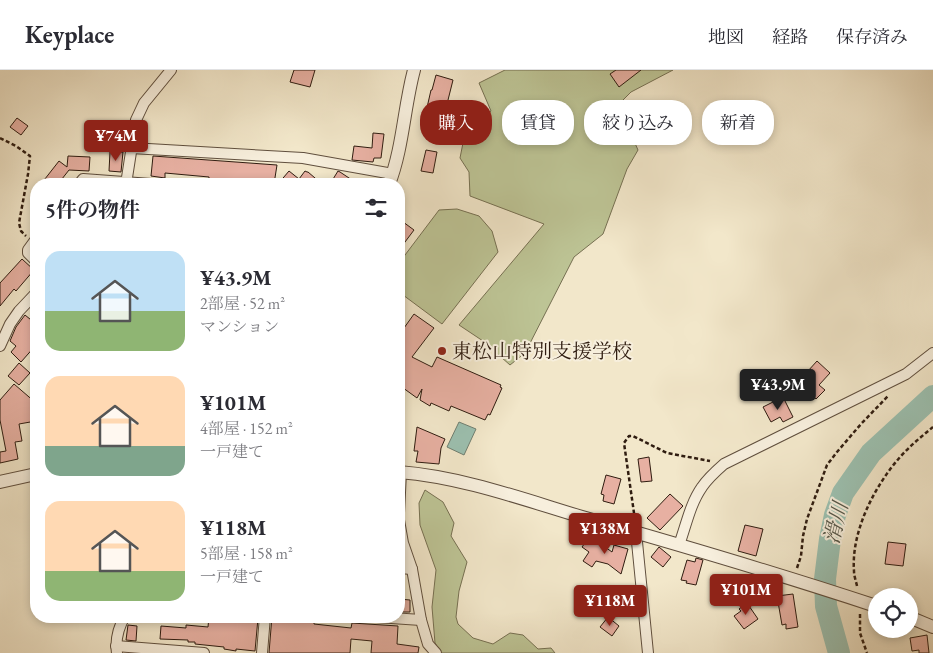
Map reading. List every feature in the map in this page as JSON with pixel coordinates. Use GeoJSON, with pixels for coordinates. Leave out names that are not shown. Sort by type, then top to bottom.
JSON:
{"type":"FeatureCollection","features":[{"type":"Feature","properties":{"kind":"street"},"geometry":{"type":"LineString","coordinates":[[127,178],[136,120],[144,103],[171,70]]}},
{"type":"Feature","properties":{"kind":"street"},"geometry":{"type":"LineString","coordinates":[[391,178],[414,70]]}},
{"type":"Feature","properties":{"kind":"street"},"geometry":{"type":"LineString","coordinates":[[131,148],[303,158],[387,178]]}},
{"type":"Feature","properties":{"kind":"street"},"geometry":{"type":"LineString","coordinates":[[0,346],[10,324],[30,299]]}},
{"type":"Feature","properties":{"kind":"street"},"geometry":{"type":"LineString","coordinates":[[680,545],[692,506],[711,476],[724,464],[906,374],[933,353]]}},
{"type":"Feature","properties":{"kind":"street"},"geometry":{"type":"LineString","coordinates":[[405,473],[439,477],[474,485],[680,545],[868,604]]}},
{"type":"Feature","properties":{"kind":"street"},"geometry":{"type":"LineString","coordinates":[[0,482],[30,475]]}},
{"type":"Feature","properties":{"kind":"street"},"geometry":{"type":"LineString","coordinates":[[636,532],[648,653]]}},
{"type":"Feature","properties":{"kind":"street"},"geometry":{"type":"LineString","coordinates":[[405,549],[412,569],[421,620],[428,644],[436,653]]}},
{"type":"Feature","properties":{"kind":"street"},"geometry":{"type":"LineString","coordinates":[[405,568],[412,569]]}},
{"type":"Feature","properties":{"kind":"street"},"geometry":{"type":"LineString","coordinates":[[405,619],[421,620]]}},
{"type":"Feature","properties":{"kind":"street"},"geometry":{"type":"LineString","coordinates":[[918,621],[933,627]]}},
{"type":"Feature","properties":{"kind":"street"},"geometry":{"type":"LineString","coordinates":[[122,623],[116,635],[116,650],[204,653]]}},
{"type":"Feature","properties":{"kind":"street"},"geometry":{"type":"LineString","coordinates":[[262,653],[264,623]]}},
{"type":"Feature","properties":{"kind":"path"},"geometry":{"type":"LineString","coordinates":[[0,138],[30,156],[18,223],[21,231],[30,237]]}},
{"type":"Feature","properties":{"kind":"path"},"geometry":{"type":"LineString","coordinates":[[796,580],[807,520],[827,465],[861,424],[888,396]]}},
{"type":"Feature","properties":{"kind":"path"},"geometry":{"type":"LineString","coordinates":[[867,653],[860,633],[856,600],[854,571],[856,538],[868,507],[884,478],[901,456],[933,427]]}},
{"type":"Feature","properties":{"kind":"path"},"geometry":{"type":"LineString","coordinates":[[636,532],[624,443],[629,436],[633,436],[667,453],[724,464]]}},
{"type":"Feature","properties":{"kind":"shaded area"},"geometry":{"type":"Polygon","coordinates":[[[505,70],[673,70],[631,92],[623,100],[584,100],[584,145],[636,145],[638,150],[627,169],[603,234],[574,257],[525,353],[510,365],[483,341],[459,325],[544,224],[470,196],[469,172],[460,158],[463,145],[492,145],[492,100],[486,100],[479,83],[505,70]]]}},
{"type":"Feature","properties":{"kind":"shaded area"},"geometry":{"type":"Polygon","coordinates":[[[457,209],[479,216],[492,231],[498,252],[442,324],[405,296],[405,255],[439,210],[457,209]]]}},
{"type":"Feature","properties":{"kind":"shaded area"},"geometry":{"type":"Polygon","coordinates":[[[459,422],[476,429],[464,455],[447,447],[459,422]]]}},
{"type":"Feature","properties":{"kind":"shaded area"},"geometry":{"type":"Polygon","coordinates":[[[425,490],[443,502],[454,523],[451,536],[467,562],[459,591],[456,617],[458,624],[473,638],[493,644],[510,633],[523,635],[538,649],[551,648],[555,653],[441,653],[435,643],[432,607],[436,570],[420,525],[419,503],[425,490]]]}},
{"type":"Feature","properties":{"kind":"building"},"geometry":{"type":"Polygon","coordinates":[[[294,70],[315,70],[310,87],[290,82],[294,70]]]}},
{"type":"Feature","properties":{"kind":"building"},"geometry":{"type":"Polygon","coordinates":[[[616,70],[641,70],[619,87],[610,74],[616,70]]]}},
{"type":"Feature","properties":{"kind":"building"},"geometry":{"type":"Polygon","coordinates":[[[436,75],[453,80],[448,100],[429,100],[436,75]]]}},
{"type":"Feature","properties":{"kind":"building"},"geometry":{"type":"Polygon","coordinates":[[[17,118],[28,126],[21,135],[10,127],[17,118]]]}},
{"type":"Feature","properties":{"kind":"building"},"geometry":{"type":"Polygon","coordinates":[[[373,133],[384,134],[381,158],[374,158],[373,162],[352,160],[354,146],[372,148],[373,133]]]}},
{"type":"Feature","properties":{"kind":"building"},"geometry":{"type":"Polygon","coordinates":[[[426,150],[437,152],[433,173],[421,171],[426,150]]]}},
{"type":"Feature","properties":{"kind":"building"},"geometry":{"type":"Polygon","coordinates":[[[110,152],[123,152],[121,172],[109,171],[110,152]]]}},
{"type":"Feature","properties":{"kind":"building"},"geometry":{"type":"Polygon","coordinates":[[[68,156],[90,157],[89,171],[69,170],[63,178],[46,178],[59,161],[67,167],[68,156]]]}},
{"type":"Feature","properties":{"kind":"building"},"geometry":{"type":"Polygon","coordinates":[[[153,156],[277,165],[275,178],[209,178],[165,173],[165,178],[151,176],[153,156]]]}},
{"type":"Feature","properties":{"kind":"building"},"geometry":{"type":"Polygon","coordinates":[[[289,171],[298,178],[283,178],[289,171]]]}},
{"type":"Feature","properties":{"kind":"building"},"geometry":{"type":"Polygon","coordinates":[[[305,171],[315,178],[300,178],[305,171]]]}},
{"type":"Feature","properties":{"kind":"building"},"geometry":{"type":"Polygon","coordinates":[[[338,171],[349,178],[334,178],[338,171]]]}},
{"type":"Feature","properties":{"kind":"building"},"geometry":{"type":"Polygon","coordinates":[[[405,223],[414,230],[405,242],[405,223]]]}},
{"type":"Feature","properties":{"kind":"building"},"geometry":{"type":"Polygon","coordinates":[[[22,259],[30,266],[30,275],[16,291],[14,289],[0,306],[0,283],[22,259]]]}},
{"type":"Feature","properties":{"kind":"building"},"geometry":{"type":"Polygon","coordinates":[[[414,314],[434,328],[412,357],[432,367],[437,357],[501,385],[500,387],[502,388],[490,415],[488,414],[485,420],[451,406],[449,411],[431,403],[430,406],[420,400],[422,389],[417,398],[405,389],[405,327],[414,314]]]}},
{"type":"Feature","properties":{"kind":"building"},"geometry":{"type":"Polygon","coordinates":[[[25,315],[30,319],[30,352],[21,362],[11,352],[16,346],[10,341],[16,327],[25,315]]]}},
{"type":"Feature","properties":{"kind":"building"},"geometry":{"type":"Polygon","coordinates":[[[817,361],[830,373],[819,385],[825,390],[816,399],[798,382],[817,361]]]}},
{"type":"Feature","properties":{"kind":"building"},"geometry":{"type":"Polygon","coordinates":[[[19,363],[30,373],[19,385],[8,376],[19,363]]]}},
{"type":"Feature","properties":{"kind":"building"},"geometry":{"type":"Polygon","coordinates":[[[14,384],[30,398],[30,422],[19,424],[22,441],[15,442],[18,459],[0,463],[0,452],[6,451],[0,420],[0,400],[14,384]]]}},
{"type":"Feature","properties":{"kind":"building"},"geometry":{"type":"Polygon","coordinates":[[[783,397],[793,417],[783,422],[780,417],[771,422],[763,407],[783,397]]]}},
{"type":"Feature","properties":{"kind":"building"},"geometry":{"type":"Polygon","coordinates":[[[417,427],[445,439],[441,448],[439,464],[416,462],[418,451],[414,451],[417,427]]]}},
{"type":"Feature","properties":{"kind":"building"},"geometry":{"type":"Polygon","coordinates":[[[649,457],[652,481],[641,482],[638,459],[649,457]]]}},
{"type":"Feature","properties":{"kind":"building"},"geometry":{"type":"Polygon","coordinates":[[[606,475],[621,479],[614,504],[603,501],[604,495],[601,494],[606,475]]]}},
{"type":"Feature","properties":{"kind":"building"},"geometry":{"type":"Polygon","coordinates":[[[670,494],[683,506],[660,530],[647,518],[670,494]]]}},
{"type":"Feature","properties":{"kind":"building"},"geometry":{"type":"Polygon","coordinates":[[[745,525],[763,529],[756,556],[738,551],[745,525]]]}},
{"type":"Feature","properties":{"kind":"building"},"geometry":{"type":"Polygon","coordinates":[[[590,536],[612,552],[614,545],[628,549],[621,574],[608,564],[596,561],[592,567],[583,561],[589,552],[582,547],[590,536]]]}},
{"type":"Feature","properties":{"kind":"building"},"geometry":{"type":"Polygon","coordinates":[[[888,542],[906,544],[903,566],[885,564],[888,542]]]}},
{"type":"Feature","properties":{"kind":"building"},"geometry":{"type":"Polygon","coordinates":[[[659,547],[671,557],[663,567],[651,557],[659,547]]]}},
{"type":"Feature","properties":{"kind":"building"},"geometry":{"type":"Polygon","coordinates":[[[696,558],[703,560],[696,585],[681,580],[687,560],[695,562],[696,558]]]}},
{"type":"Feature","properties":{"kind":"building"},"geometry":{"type":"Polygon","coordinates":[[[793,594],[798,627],[786,629],[786,624],[782,625],[777,596],[793,594]]]}},
{"type":"Feature","properties":{"kind":"building"},"geometry":{"type":"Polygon","coordinates":[[[405,600],[410,600],[410,612],[405,612],[405,600]]]}},
{"type":"Feature","properties":{"kind":"building"},"geometry":{"type":"Polygon","coordinates":[[[747,603],[758,619],[744,629],[734,616],[747,603]]]}},
{"type":"Feature","properties":{"kind":"building"},"geometry":{"type":"Polygon","coordinates":[[[608,617],[619,626],[612,636],[600,627],[608,617]]]}},
{"type":"Feature","properties":{"kind":"building"},"geometry":{"type":"Polygon","coordinates":[[[208,623],[258,623],[255,651],[236,649],[236,651],[224,649],[224,647],[195,644],[195,642],[188,642],[188,640],[160,639],[161,626],[186,628],[186,625],[208,627],[208,623]]]}},
{"type":"Feature","properties":{"kind":"building"},"geometry":{"type":"Polygon","coordinates":[[[271,623],[314,623],[351,628],[352,623],[398,626],[397,644],[419,647],[418,653],[371,653],[372,641],[351,639],[350,653],[269,653],[271,623]]]}},
{"type":"Feature","properties":{"kind":"building"},"geometry":{"type":"Polygon","coordinates":[[[128,625],[137,626],[136,641],[126,640],[128,625]]]}},
{"type":"Feature","properties":{"kind":"building"},"geometry":{"type":"Polygon","coordinates":[[[927,635],[929,653],[919,653],[919,650],[912,651],[910,638],[927,635]]]}},
{"type":"Feature","properties":{"kind":"waterway","name":"滑川"},"geometry":{"type":"LineString","coordinates":[[839,653],[826,606],[825,579],[835,515],[843,493],[871,453],[933,396]]}},
{"type":"Feature","properties":{"kind":"place","name":"東松山特別支援学校"},"geometry":{"type":"Point","coordinates":[442,351]}}]}
